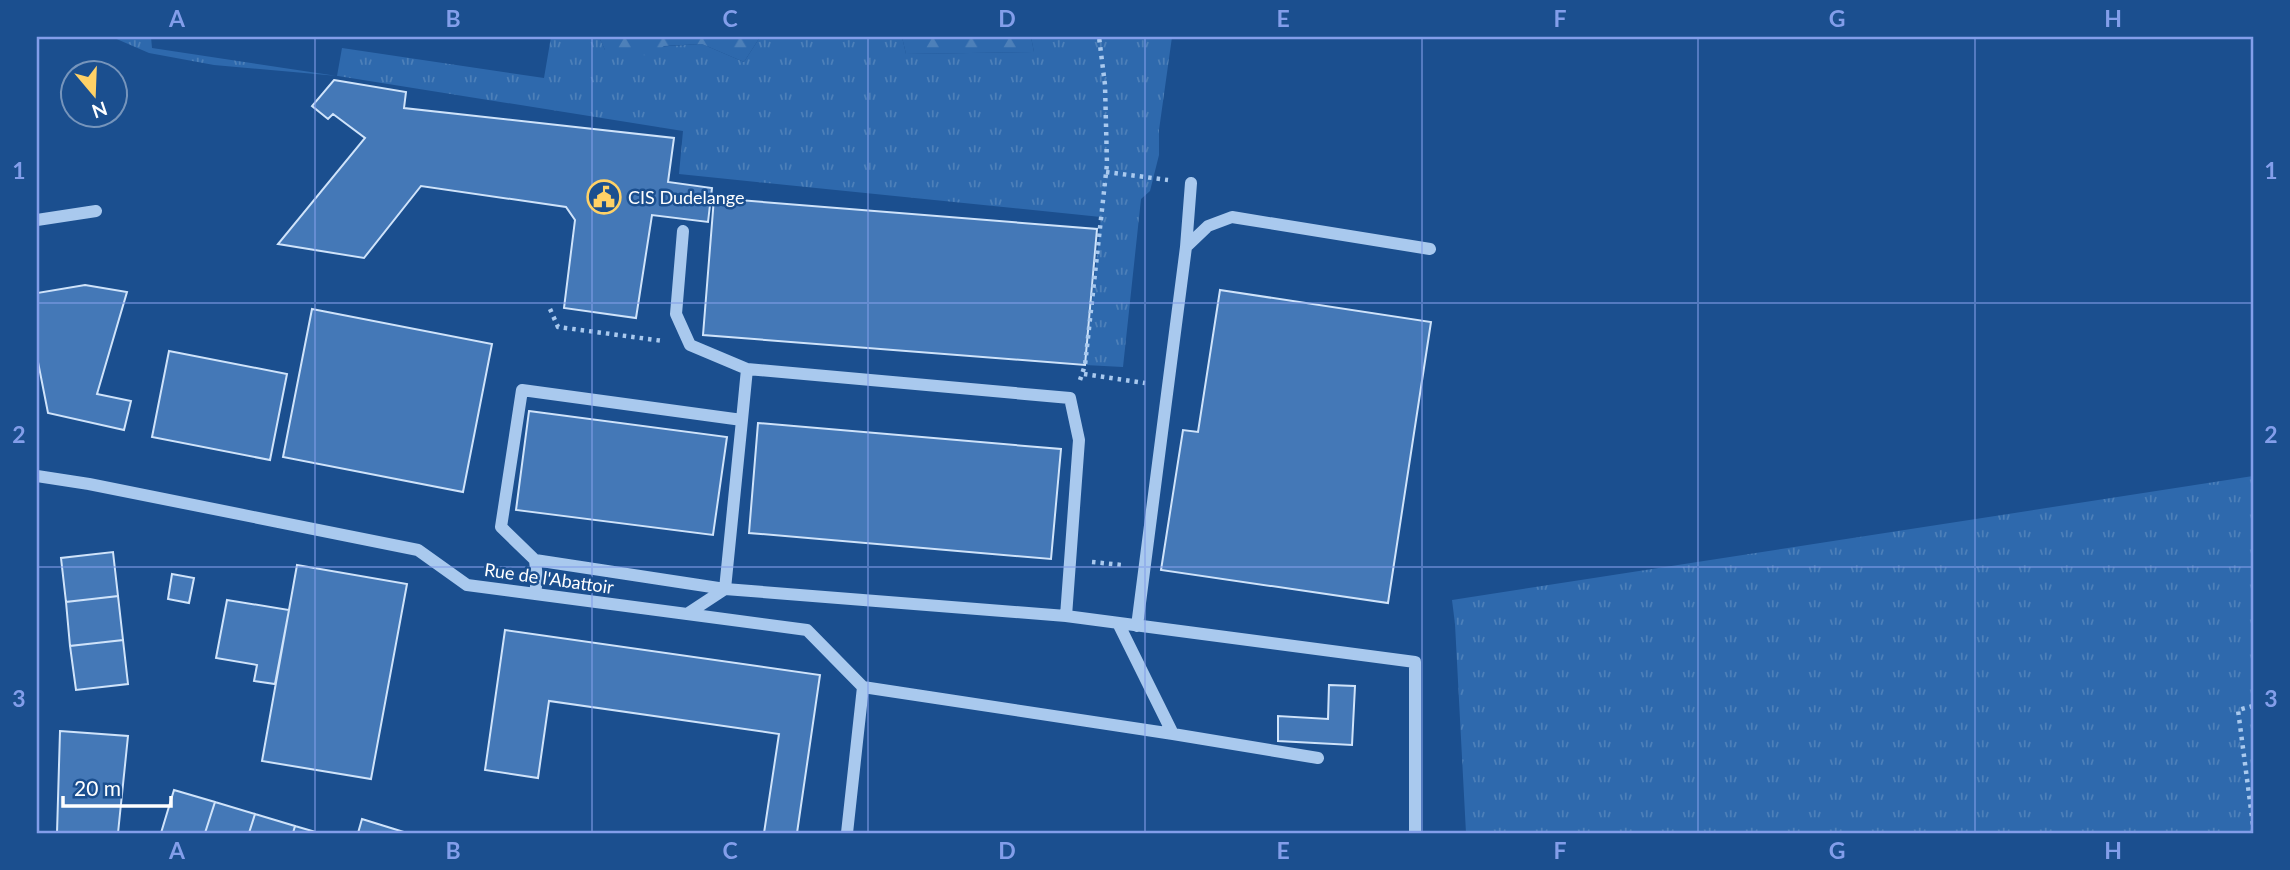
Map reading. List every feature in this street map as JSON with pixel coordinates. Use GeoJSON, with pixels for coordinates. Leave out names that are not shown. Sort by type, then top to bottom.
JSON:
{"type":"FeatureCollection","features":[{"type":"Feature","properties":{"kind":"street"},"geometry":{"type":"LineString","coordinates":[[1137,626],[1186,247],[1191,183]]}},
{"type":"Feature","properties":{"kind":"street"},"geometry":{"type":"LineString","coordinates":[[37,220],[96,211]]}},
{"type":"Feature","properties":{"kind":"street"},"geometry":{"type":"LineString","coordinates":[[1186,247],[1208,226],[1231,218],[1430,249]]}},
{"type":"Feature","properties":{"kind":"street"},"geometry":{"type":"LineString","coordinates":[[683,231],[676,314],[690,345],[747,369],[1070,398],[1079,440],[1066,616]]}},
{"type":"Feature","properties":{"kind":"street"},"geometry":{"type":"LineString","coordinates":[[725,589],[747,369]]}},
{"type":"Feature","properties":{"kind":"street"},"geometry":{"type":"LineString","coordinates":[[742,420],[522,390],[501,527],[536,560],[725,589],[1066,616],[1415,662],[1415,833]]}},
{"type":"Feature","properties":{"kind":"street","name":"Rue de l'Abattoir"},"geometry":{"type":"LineString","coordinates":[[37,476],[418,550],[467,585],[807,630],[863,687]]}},
{"type":"Feature","properties":{"kind":"street"},"geometry":{"type":"LineString","coordinates":[[535,594],[536,560]]}},
{"type":"Feature","properties":{"kind":"street"},"geometry":{"type":"LineString","coordinates":[[687,614],[725,589]]}},
{"type":"Feature","properties":{"kind":"street"},"geometry":{"type":"LineString","coordinates":[[1118,623],[1173,734]]}},
{"type":"Feature","properties":{"kind":"street"},"geometry":{"type":"LineString","coordinates":[[847,833],[863,687],[1318,758]]}},
{"type":"Feature","properties":{"kind":"path"},"geometry":{"type":"LineString","coordinates":[[1099,37],[1105,85],[1106,172],[1084,374],[1168,387]]}},
{"type":"Feature","properties":{"kind":"path"},"geometry":{"type":"LineString","coordinates":[[1106,172],[1191,183]]}},
{"type":"Feature","properties":{"kind":"path"},"geometry":{"type":"LineString","coordinates":[[550,309],[558,327],[646,338]]}},
{"type":"Feature","properties":{"kind":"path"},"geometry":{"type":"LineString","coordinates":[[1071,560],[1145,567]]}},
{"type":"Feature","properties":{"kind":"path"},"geometry":{"type":"LineString","coordinates":[[2253,706],[2238,710],[2253,825]]}},
{"type":"Feature","properties":{"kind":"green space"},"geometry":{"type":"Polygon","coordinates":[[[112,37],[151,37],[152,48],[336,76],[214,65],[149,53],[112,37]]]}},
{"type":"Feature","properties":{"kind":"green space"},"geometry":{"type":"Polygon","coordinates":[[[551,37],[599,37],[605,50],[702,44],[744,62],[760,37],[902,37],[906,54],[1034,52],[1031,37],[1172,37],[1159,130],[1159,155],[1150,191],[1141,199],[1123,367],[1085,365],[1101,217],[679,174],[683,131],[337,76],[342,48],[544,78],[551,37]]]}},
{"type":"Feature","properties":{"kind":"green space"},"geometry":{"type":"Polygon","coordinates":[[[599,37],[760,37],[744,62],[702,44],[664,46],[650,56],[605,50],[599,37]]]}},
{"type":"Feature","properties":{"kind":"green space"},"geometry":{"type":"Polygon","coordinates":[[[902,37],[1031,37],[1034,52],[906,54],[902,37]]]}},
{"type":"Feature","properties":{"kind":"green space"},"geometry":{"type":"Polygon","coordinates":[[[2253,476],[2253,833],[1466,833],[1452,600],[2253,476]]]}},
{"type":"Feature","properties":{"kind":"building","name":"CIS Dudelange"},"geometry":{"type":"Polygon","coordinates":[[[334,80],[406,92],[404,108],[674,138],[668,182],[712,188],[708,222],[652,215],[636,318],[564,308],[575,220],[566,207],[421,186],[364,258],[278,244],[365,138],[333,114],[328,119],[312,106],[334,80]]]}},
{"type":"Feature","properties":{"kind":"building"},"geometry":{"type":"Polygon","coordinates":[[[714,198],[1097,229],[1085,365],[703,335],[714,198]]]}},
{"type":"Feature","properties":{"kind":"building"},"geometry":{"type":"Polygon","coordinates":[[[85,285],[127,292],[97,394],[131,401],[124,430],[48,413],[37,357],[37,293],[85,285]]]}},
{"type":"Feature","properties":{"kind":"building"},"geometry":{"type":"Polygon","coordinates":[[[1220,290],[1431,322],[1388,603],[1161,570],[1183,430],[1198,432],[1220,290]]]}},
{"type":"Feature","properties":{"kind":"building"},"geometry":{"type":"Polygon","coordinates":[[[312,309],[492,344],[463,492],[283,457],[312,309]]]}},
{"type":"Feature","properties":{"kind":"building"},"geometry":{"type":"Polygon","coordinates":[[[169,351],[287,374],[270,460],[152,437],[169,351]]]}},
{"type":"Feature","properties":{"kind":"building"},"geometry":{"type":"Polygon","coordinates":[[[529,411],[727,437],[713,535],[516,510],[529,411]]]}},
{"type":"Feature","properties":{"kind":"building"},"geometry":{"type":"Polygon","coordinates":[[[758,423],[1061,449],[1051,559],[749,533],[758,423]]]}},
{"type":"Feature","properties":{"kind":"building"},"geometry":{"type":"Polygon","coordinates":[[[113,552],[118,596],[66,602],[61,558],[113,552]]]}},
{"type":"Feature","properties":{"kind":"building"},"geometry":{"type":"Polygon","coordinates":[[[297,565],[407,584],[371,779],[262,761],[297,565]]]}},
{"type":"Feature","properties":{"kind":"building"},"geometry":{"type":"Polygon","coordinates":[[[172,574],[194,578],[189,603],[168,599],[172,574]]]}},
{"type":"Feature","properties":{"kind":"building"},"geometry":{"type":"Polygon","coordinates":[[[118,596],[123,640],[70,646],[66,602],[118,596]]]}},
{"type":"Feature","properties":{"kind":"building"},"geometry":{"type":"Polygon","coordinates":[[[227,600],[289,610],[275,684],[254,681],[257,665],[216,658],[227,600]]]}},
{"type":"Feature","properties":{"kind":"building"},"geometry":{"type":"Polygon","coordinates":[[[505,630],[820,675],[797,833],[764,833],[779,734],[549,701],[538,778],[485,770],[505,630]]]}},
{"type":"Feature","properties":{"kind":"building"},"geometry":{"type":"Polygon","coordinates":[[[123,640],[128,684],[76,690],[70,646],[123,640]]]}},
{"type":"Feature","properties":{"kind":"building"},"geometry":{"type":"Polygon","coordinates":[[[1329,685],[1355,686],[1352,745],[1278,741],[1278,716],[1328,719],[1329,685]]]}},
{"type":"Feature","properties":{"kind":"building"},"geometry":{"type":"Polygon","coordinates":[[[60,731],[128,736],[118,833],[57,833],[60,731]]]}},
{"type":"Feature","properties":{"kind":"building"},"geometry":{"type":"Polygon","coordinates":[[[174,790],[215,802],[205,833],[161,833],[174,790]]]}},
{"type":"Feature","properties":{"kind":"building"},"geometry":{"type":"Polygon","coordinates":[[[215,802],[255,814],[249,833],[205,833],[215,802]]]}},
{"type":"Feature","properties":{"kind":"building"},"geometry":{"type":"Polygon","coordinates":[[[255,814],[295,826],[293,833],[249,833],[255,814]]]}},
{"type":"Feature","properties":{"kind":"building"},"geometry":{"type":"Polygon","coordinates":[[[362,819],[407,833],[358,833],[362,819]]]}},
{"type":"Feature","properties":{"kind":"building"},"geometry":{"type":"Polygon","coordinates":[[[295,826],[319,833],[293,833],[295,826]]]}},
{"type":"Feature","properties":{"kind":"place","name":"CIS Dudelange"},"geometry":{"type":"Point","coordinates":[604,197]}}]}
